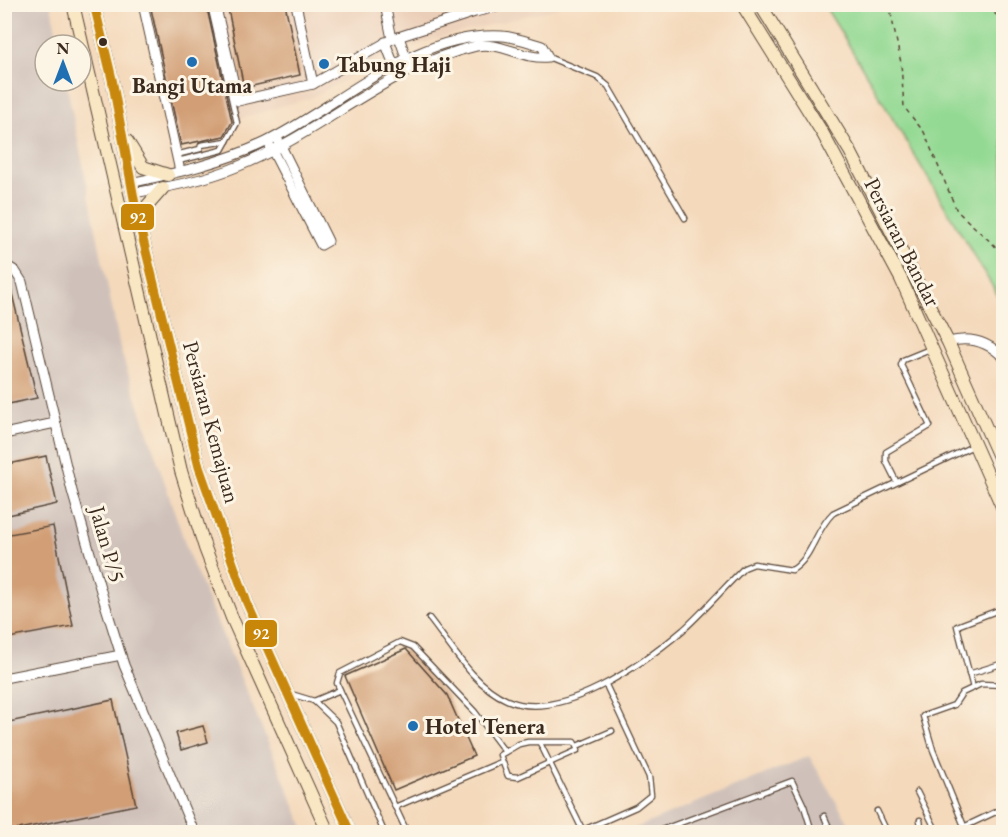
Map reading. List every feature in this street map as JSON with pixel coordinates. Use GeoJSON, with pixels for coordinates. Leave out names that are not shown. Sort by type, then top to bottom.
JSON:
{"type":"FeatureCollection","features":[{"type":"Feature","properties":{"kind":"main road","name":"Persiaran Kemajuan"},"geometry":{"type":"LineString","coordinates":[[73,4],[181,471],[205,548],[232,618],[328,832]]}},
{"type":"Feature","properties":{"kind":"main road","name":"Persiaran Kemajuan"},"geometry":{"type":"LineString","coordinates":[[94,4],[120,126],[130,188],[199,467],[248,603],[350,832]]}},
{"type":"Feature","properties":{"kind":"main road","name":"Persiaran Bandar"},"geometry":{"type":"LineString","coordinates":[[742,4],[823,134],[901,279],[1004,511]]}},
{"type":"Feature","properties":{"kind":"main road","name":"Persiaran Bandar"},"geometry":{"type":"LineString","coordinates":[[760,4],[850,151],[948,342],[1004,468]]}},
{"type":"Feature","properties":{"kind":"main road"},"geometry":{"type":"LineString","coordinates":[[98,114],[108,128],[118,172],[130,188],[125,201],[140,272],[140,298]]}},
{"type":"Feature","properties":{"kind":"main road"},"geometry":{"type":"LineString","coordinates":[[120,126],[140,164],[151,171],[174,173]]}},
{"type":"Feature","properties":{"kind":"main road"},"geometry":{"type":"LineString","coordinates":[[143,239],[143,221],[148,205],[163,188]]}},
{"type":"Feature","properties":{"kind":"street"},"geometry":{"type":"LineString","coordinates":[[143,4],[177,158],[174,173]]}},
{"type":"Feature","properties":{"kind":"street"},"geometry":{"type":"LineString","coordinates":[[215,4],[238,101],[313,84],[392,40],[474,8],[509,4]]}},
{"type":"Feature","properties":{"kind":"street"},"geometry":{"type":"LineString","coordinates":[[296,4],[313,84]]}},
{"type":"Feature","properties":{"kind":"street"},"geometry":{"type":"LineString","coordinates":[[385,4],[394,65],[398,76]]}},
{"type":"Feature","properties":{"kind":"street"},"geometry":{"type":"LineString","coordinates":[[130,188],[163,188],[232,169],[274,143],[394,65],[443,45],[483,36],[503,36],[542,46],[548,57],[537,58],[505,49],[478,46],[410,70],[274,143],[200,157],[174,173],[130,188]]}},
{"type":"Feature","properties":{"kind":"street"},"geometry":{"type":"LineString","coordinates":[[392,40],[406,59],[410,70]]}},
{"type":"Feature","properties":{"kind":"street"},"geometry":{"type":"LineString","coordinates":[[274,143],[328,241],[321,245],[274,143]]}},
{"type":"Feature","properties":{"kind":"street","name":"Jalan P/5"},"geometry":{"type":"LineString","coordinates":[[4,264],[15,271],[22,282],[72,491],[121,655],[194,832]]}},
{"type":"Feature","properties":{"kind":"street"},"geometry":{"type":"LineString","coordinates":[[948,342],[961,339],[979,341],[988,344],[1004,358]]}},
{"type":"Feature","properties":{"kind":"street"},"geometry":{"type":"LineString","coordinates":[[4,434],[55,423]]}},
{"type":"Feature","properties":{"kind":"street"},"geometry":{"type":"LineString","coordinates":[[4,678],[121,655]]}},
{"type":"Feature","properties":{"kind":"lane"},"geometry":{"type":"LineString","coordinates":[[177,158],[200,157],[222,150],[237,123],[210,4]]}},
{"type":"Feature","properties":{"kind":"lane"},"geometry":{"type":"LineString","coordinates":[[548,57],[597,77],[608,86],[685,218]]}},
{"type":"Feature","properties":{"kind":"lane"},"geometry":{"type":"LineString","coordinates":[[200,157],[201,145],[227,141]]}},
{"type":"Feature","properties":{"kind":"lane"},"geometry":{"type":"LineString","coordinates":[[896,481],[886,461],[886,452],[930,426],[901,365],[903,360],[933,348]]}},
{"type":"Feature","properties":{"kind":"lane"},"geometry":{"type":"LineString","coordinates":[[429,618],[482,685],[508,701],[530,705],[555,704],[606,685],[682,631],[744,568],[754,564],[792,570],[804,563],[824,522],[833,513],[896,481],[974,446]]}},
{"type":"Feature","properties":{"kind":"lane"},"geometry":{"type":"LineString","coordinates":[[973,688],[957,626],[1004,608]]}},
{"type":"Feature","properties":{"kind":"lane"},"geometry":{"type":"LineString","coordinates":[[407,832],[337,683],[340,673],[400,642],[413,647],[475,712],[505,752]]}},
{"type":"Feature","properties":{"kind":"lane"},"geometry":{"type":"LineString","coordinates":[[969,674],[1004,663]]}},
{"type":"Feature","properties":{"kind":"lane"},"geometry":{"type":"LineString","coordinates":[[964,826],[933,750],[922,716],[954,705],[962,693],[981,684],[1004,685]]}},
{"type":"Feature","properties":{"kind":"lane"},"geometry":{"type":"LineString","coordinates":[[540,742],[581,832],[636,807],[651,795],[649,777],[606,685]]}},
{"type":"Feature","properties":{"kind":"lane"},"geometry":{"type":"LineString","coordinates":[[314,701],[340,690]]}},
{"type":"Feature","properties":{"kind":"lane"},"geometry":{"type":"LineString","coordinates":[[289,693],[314,701],[336,722],[384,832]]}},
{"type":"Feature","properties":{"kind":"lane"},"geometry":{"type":"LineString","coordinates":[[577,746],[612,732]]}},
{"type":"Feature","properties":{"kind":"lane"},"geometry":{"type":"LineString","coordinates":[[571,742],[577,746],[577,752],[512,778],[508,776],[501,762],[501,755],[519,744],[571,742]]}},
{"type":"Feature","properties":{"kind":"lane"},"geometry":{"type":"LineString","coordinates":[[395,807],[501,762]]}},
{"type":"Feature","properties":{"kind":"lane"},"geometry":{"type":"LineString","coordinates":[[656,832],[792,781],[804,806],[812,832]]}},
{"type":"Feature","properties":{"kind":"lane"},"geometry":{"type":"LineString","coordinates":[[917,792],[937,832]]}},
{"type":"Feature","properties":{"kind":"lane"},"geometry":{"type":"LineString","coordinates":[[953,832],[1004,808]]}},
{"type":"Feature","properties":{"kind":"lane"},"geometry":{"type":"LineString","coordinates":[[877,811],[887,832]]}},
{"type":"Feature","properties":{"kind":"lane"},"geometry":{"type":"LineString","coordinates":[[824,816],[831,832]]}},
{"type":"Feature","properties":{"kind":"lane"},"geometry":{"type":"LineString","coordinates":[[920,820],[922,832]]}},
{"type":"Feature","properties":{"kind":"path"},"geometry":{"type":"LineString","coordinates":[[889,4],[901,63],[904,107],[924,132],[957,211],[994,245],[1004,259]]}},
{"type":"Feature","properties":{"kind":"path"},"geometry":{"type":"LineString","coordinates":[[979,4],[997,15],[1004,23]]}},
{"type":"Feature","properties":{"kind":"shaded area"},"geometry":{"type":"Polygon","coordinates":[[[558,4],[558,8],[441,37],[390,54],[313,97],[235,120],[226,138],[178,148],[148,5],[207,5],[221,62],[209,5],[558,4]]]}},
{"type":"Feature","properties":{"kind":"shaded area"},"geometry":{"type":"Polygon","coordinates":[[[5,5],[51,5],[57,33],[33,33],[33,93],[68,93],[121,352],[190,558],[306,832],[5,832],[5,5]]]}},
{"type":"Feature","properties":{"kind":"shaded area"},"geometry":{"type":"Polygon","coordinates":[[[809,756],[854,832],[626,832],[809,756]]]}},
{"type":"Feature","properties":{"kind":"green space"},"geometry":{"type":"Polygon","coordinates":[[[824,5],[1003,5],[1003,304],[847,42],[824,5]]]}},
{"type":"Feature","properties":{"kind":"building","name":"Bangi Utama"},"geometry":{"type":"Polygon","coordinates":[[[150,4],[206,4],[232,122],[224,136],[181,145],[150,4]]]}},
{"type":"Feature","properties":{"kind":"building"},"geometry":{"type":"Polygon","coordinates":[[[227,4],[285,4],[300,75],[244,88],[227,4]]]}},
{"type":"Feature","properties":{"kind":"building"},"geometry":{"type":"Polygon","coordinates":[[[4,277],[8,277],[37,398],[4,405],[4,277]]]}},
{"type":"Feature","properties":{"kind":"building"},"geometry":{"type":"Polygon","coordinates":[[[46,456],[57,504],[4,516],[4,465],[46,456]]]}},
{"type":"Feature","properties":{"kind":"building"},"geometry":{"type":"Polygon","coordinates":[[[53,526],[73,626],[9,638],[4,614],[4,535],[53,526]]]}},
{"type":"Feature","properties":{"kind":"building","name":"Hotel Tenera"},"geometry":{"type":"Polygon","coordinates":[[[406,649],[447,695],[474,756],[394,790],[345,676],[406,649]]]}},
{"type":"Feature","properties":{"kind":"building"},"geometry":{"type":"Polygon","coordinates":[[[113,700],[136,805],[4,832],[4,723],[113,700]]]}},
{"type":"Feature","properties":{"kind":"building"},"geometry":{"type":"Polygon","coordinates":[[[203,726],[208,742],[181,750],[176,733],[203,726]]]}},
{"type":"Feature","properties":{"kind":"transit line","name":"92"},"geometry":{"type":"LineString","coordinates":[[94,4],[112,79],[137,215],[199,467],[247,603],[350,832]]}},
{"type":"Feature","properties":{"kind":"place","name":"Bangi Utama"},"geometry":{"type":"Point","coordinates":[192,62]}},
{"type":"Feature","properties":{"kind":"place","name":"Tabung Haji"},"geometry":{"type":"Point","coordinates":[324,64]}},
{"type":"Feature","properties":{"kind":"place","name":"Hotel Tenera"},"geometry":{"type":"Point","coordinates":[413,726]}}]}
